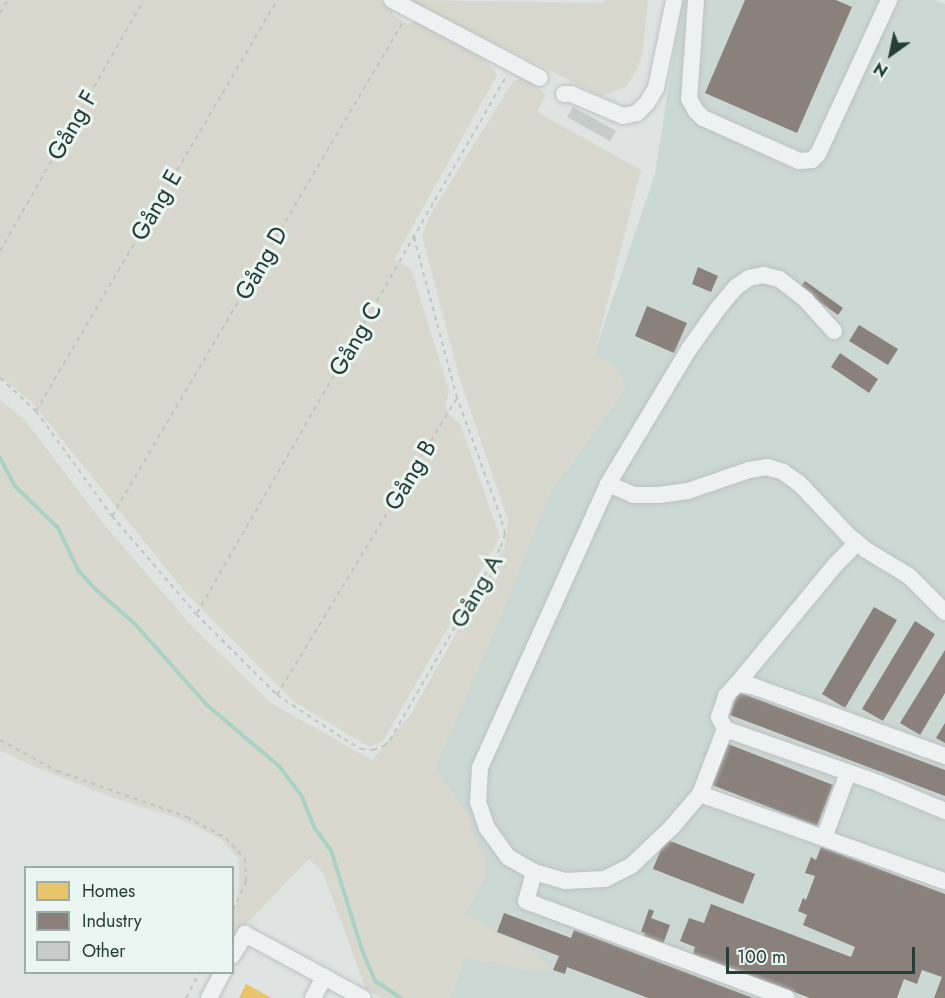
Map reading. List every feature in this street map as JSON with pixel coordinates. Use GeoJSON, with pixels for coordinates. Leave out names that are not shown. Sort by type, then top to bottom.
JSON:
{"type":"FeatureCollection","features":[{"type":"Feature","properties":{"kind":"street"},"geometry":{"type":"LineString","coordinates":[[392,0],[540,78]]}},
{"type":"Feature","properties":{"kind":"street"},"geometry":{"type":"LineString","coordinates":[[564,94],[571,94],[623,116],[637,113],[647,103],[656,88],[674,0]]}},
{"type":"Feature","properties":{"kind":"street"},"geometry":{"type":"LineString","coordinates":[[696,0],[689,99],[696,111],[703,118],[799,161],[812,160],[818,154],[883,2]]}},
{"type":"Feature","properties":{"kind":"street"},"geometry":{"type":"LineString","coordinates":[[725,729],[700,794],[672,827],[631,866],[605,879],[565,881],[534,872],[508,857],[487,828],[478,802],[480,767],[608,484],[689,349],[736,287],[749,278],[763,275],[779,279],[805,299],[834,331]]}},
{"type":"Feature","properties":{"kind":"street"},"geometry":{"type":"LineString","coordinates":[[608,484],[634,495],[659,495],[688,491],[749,470],[766,467],[783,472],[799,483],[857,543],[909,576],[945,612]]}},
{"type":"Feature","properties":{"kind":"street"},"geometry":{"type":"LineString","coordinates":[[857,543],[835,565],[726,696],[719,717],[725,729],[945,811]]}},
{"type":"Feature","properties":{"kind":"street"},"geometry":{"type":"LineString","coordinates":[[737,684],[753,686],[945,756]]}},
{"type":"Feature","properties":{"kind":"street"},"geometry":{"type":"LineString","coordinates":[[824,838],[848,773]]}},
{"type":"Feature","properties":{"kind":"street"},"geometry":{"type":"LineString","coordinates":[[700,794],[945,881]]}},
{"type":"Feature","properties":{"kind":"street"},"geometry":{"type":"LineString","coordinates":[[534,872],[526,901],[787,998]]}},
{"type":"Feature","properties":{"kind":"street"},"geometry":{"type":"LineString","coordinates":[[234,953],[245,934],[363,998]]}},
{"type":"Feature","properties":{"kind":"street"},"geometry":{"type":"LineString","coordinates":[[209,998],[222,974]]}},
{"type":"Feature","properties":{"kind":"street"},"geometry":{"type":"LineString","coordinates":[[313,998],[324,977]]}},
{"type":"Feature","properties":{"kind":"path"},"geometry":{"type":"LineString","coordinates":[[0,13],[8,0]]}},
{"type":"Feature","properties":{"kind":"path","name":"Gång F"},"geometry":{"type":"LineString","coordinates":[[0,251],[144,0]]}},
{"type":"Feature","properties":{"kind":"path","name":"Gång E"},"geometry":{"type":"LineString","coordinates":[[36,411],[277,0]]}},
{"type":"Feature","properties":{"kind":"path","name":"Gång D"},"geometry":{"type":"LineString","coordinates":[[112,516],[410,10]]}},
{"type":"Feature","properties":{"kind":"path","name":"Gång C"},"geometry":{"type":"LineString","coordinates":[[196,614],[512,64]]}},
{"type":"Feature","properties":{"kind":"path"},"geometry":{"type":"LineString","coordinates":[[414,237],[457,398]]}},
{"type":"Feature","properties":{"kind":"path"},"geometry":{"type":"LineString","coordinates":[[0,378],[36,411],[112,516],[196,614],[277,695]]}},
{"type":"Feature","properties":{"kind":"path","name":"Gång B"},"geometry":{"type":"LineString","coordinates":[[277,695],[457,398]]}},
{"type":"Feature","properties":{"kind":"path","name":"Gång A"},"geometry":{"type":"LineString","coordinates":[[277,695],[361,749],[373,750],[384,746],[390,740],[501,547],[505,534],[457,398]]}},
{"type":"Feature","properties":{"kind":"path"},"geometry":{"type":"LineString","coordinates":[[0,740],[57,771],[187,817],[226,838],[245,859],[246,881],[234,908]]}},
{"type":"Feature","properties":{"kind":"path"},"geometry":{"type":"LineString","coordinates":[[186,998],[199,974]]}},
{"type":"Feature","properties":{"kind":"shaded area"},"geometry":{"type":"Polygon","coordinates":[[[0,0],[381,0],[391,7],[394,16],[408,24],[419,20],[484,58],[497,75],[394,260],[411,269],[449,391],[445,406],[452,418],[460,423],[500,537],[383,741],[369,747],[293,701],[185,592],[31,401],[0,377],[0,0]]]}},
{"type":"Feature","properties":{"kind":"shaded area"},"geometry":{"type":"Polygon","coordinates":[[[408,0],[601,3],[605,0],[648,0],[642,56],[626,87],[601,96],[408,0]]]}},
{"type":"Feature","properties":{"kind":"shaded area"},"geometry":{"type":"Polygon","coordinates":[[[682,0],[935,0],[945,4],[945,998],[420,998],[433,769],[551,481],[655,174],[682,0]]]}},
{"type":"Feature","properties":{"kind":"shaded area"},"geometry":{"type":"Polygon","coordinates":[[[523,78],[546,94],[537,112],[641,170],[594,355],[616,366],[626,389],[550,493],[500,619],[435,768],[469,816],[474,837],[485,857],[485,878],[465,914],[537,953],[550,969],[524,969],[466,958],[450,998],[382,998],[366,989],[323,873],[309,859],[240,930],[234,942],[239,859],[221,839],[183,820],[111,797],[30,765],[0,750],[0,400],[24,419],[106,527],[192,626],[271,703],[372,760],[411,714],[505,546],[508,520],[460,380],[422,236],[429,217],[513,81],[523,78]]]}},
{"type":"Feature","properties":{"kind":"building: Homes"},"geometry":{"type":"Polygon","coordinates":[[[246,984],[272,998],[239,998],[246,984]]]}},
{"type":"Feature","properties":{"kind":"building: Industry"},"geometry":{"type":"Polygon","coordinates":[[[745,0],[836,0],[852,7],[797,133],[705,93],[745,0]]]}},
{"type":"Feature","properties":{"kind":"building: Industry"},"geometry":{"type":"Polygon","coordinates":[[[698,267],[718,276],[711,292],[692,284],[698,267]]]}},
{"type":"Feature","properties":{"kind":"building: Industry"},"geometry":{"type":"Polygon","coordinates":[[[805,281],[843,308],[838,315],[800,288],[805,281]]]}},
{"type":"Feature","properties":{"kind":"building: Industry"},"geometry":{"type":"Polygon","coordinates":[[[647,306],[687,323],[674,353],[635,336],[647,306]]]}},
{"type":"Feature","properties":{"kind":"building: Industry"},"geometry":{"type":"Polygon","coordinates":[[[859,325],[898,349],[888,365],[849,341],[859,325]]]}},
{"type":"Feature","properties":{"kind":"building: Industry"},"geometry":{"type":"Polygon","coordinates":[[[840,353],[878,379],[869,393],[831,367],[840,353]]]}},
{"type":"Feature","properties":{"kind":"building: Industry"},"geometry":{"type":"Polygon","coordinates":[[[874,607],[897,620],[845,708],[822,694],[874,607]]]}},
{"type":"Feature","properties":{"kind":"building: Industry"},"geometry":{"type":"Polygon","coordinates":[[[915,621],[935,634],[883,721],[862,709],[915,621]]]}},
{"type":"Feature","properties":{"kind":"building: Industry"},"geometry":{"type":"Polygon","coordinates":[[[945,650],[945,693],[920,735],[900,723],[945,650]]]}},
{"type":"Feature","properties":{"kind":"building: Industry"},"geometry":{"type":"Polygon","coordinates":[[[738,692],[945,770],[945,796],[730,715],[738,692]]]}},
{"type":"Feature","properties":{"kind":"building: Industry"},"geometry":{"type":"Polygon","coordinates":[[[945,723],[945,743],[936,738],[945,723]]]}},
{"type":"Feature","properties":{"kind":"building: Industry"},"geometry":{"type":"Polygon","coordinates":[[[728,744],[833,785],[817,826],[712,785],[728,744]]]}},
{"type":"Feature","properties":{"kind":"building: Industry"},"geometry":{"type":"Polygon","coordinates":[[[665,839],[755,874],[743,904],[653,869],[665,839]]]}},
{"type":"Feature","properties":{"kind":"building: Industry"},"geometry":{"type":"Polygon","coordinates":[[[821,847],[945,894],[945,998],[934,998],[942,977],[922,970],[917,984],[904,979],[897,998],[810,998],[693,954],[695,947],[680,941],[689,918],[704,923],[711,904],[851,957],[855,947],[803,925],[807,915],[798,911],[803,898],[806,900],[815,876],[805,873],[811,857],[816,860],[821,847]]]}},
{"type":"Feature","properties":{"kind":"building: Industry"},"geometry":{"type":"Polygon","coordinates":[[[649,909],[654,911],[651,918],[670,925],[663,944],[644,936],[645,933],[641,932],[649,909]]]}},
{"type":"Feature","properties":{"kind":"building: Industry"},"geometry":{"type":"Polygon","coordinates":[[[504,913],[571,938],[574,930],[753,998],[648,998],[567,967],[565,974],[553,970],[559,956],[497,932],[504,913]]]}},
{"type":"Feature","properties":{"kind":"building: Other"},"geometry":{"type":"Polygon","coordinates":[[[573,107],[616,131],[610,141],[567,117],[573,107]]]}},
{"type":"Feature","properties":{"kind":"waterway"},"geometry":{"type":"LineString","coordinates":[[0,458],[15,486],[58,528],[78,570],[94,588],[135,624],[207,705],[279,766],[302,797],[314,827],[331,850],[362,950],[375,981],[401,998]]}}]}
